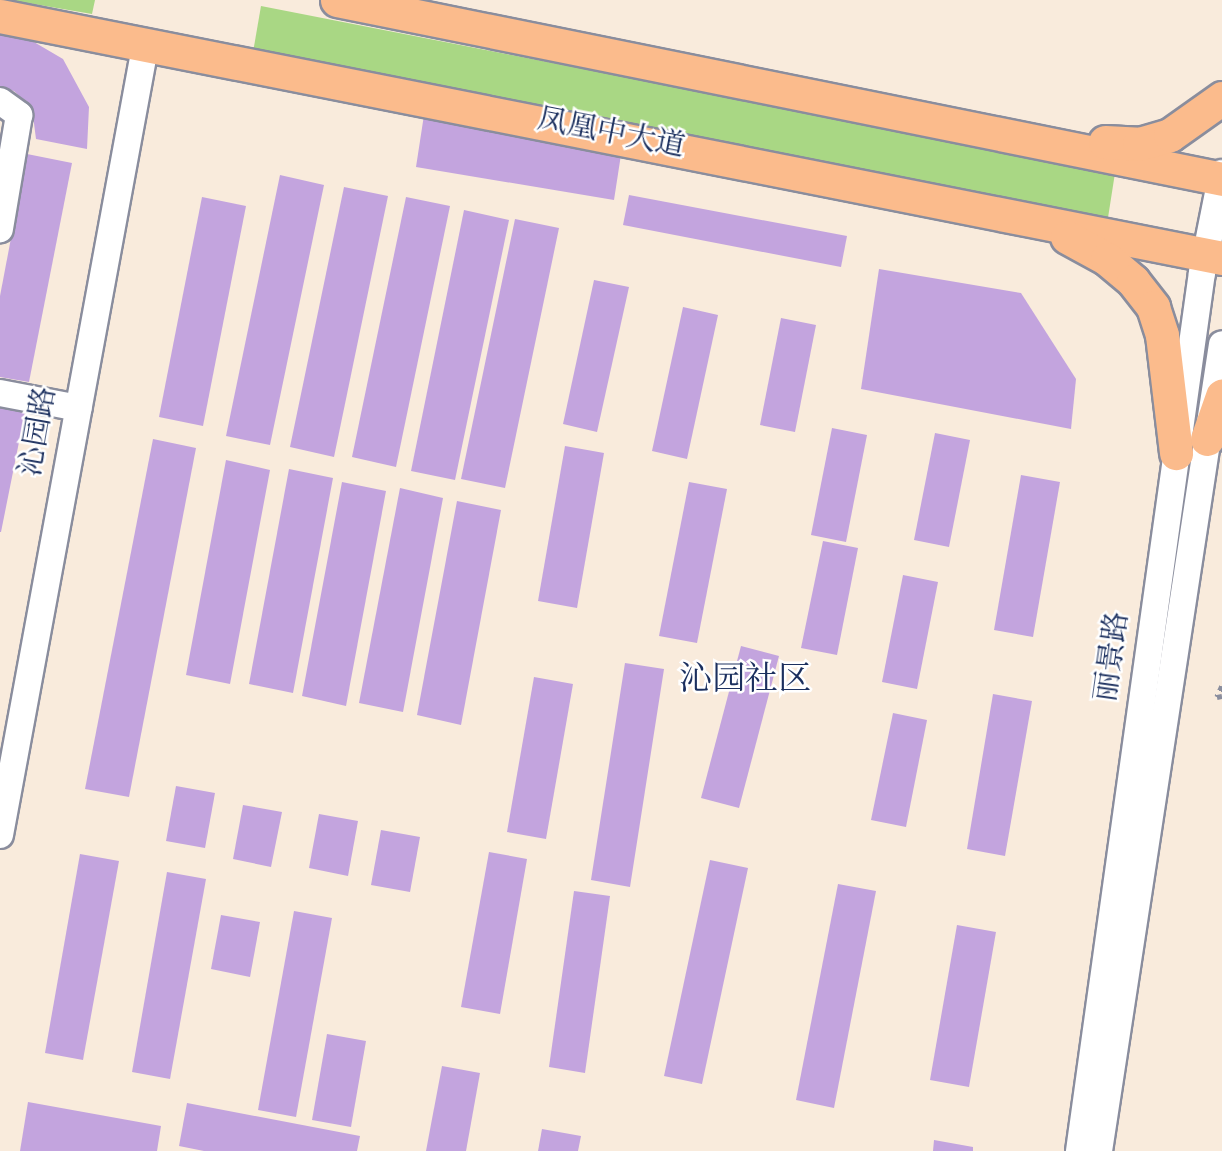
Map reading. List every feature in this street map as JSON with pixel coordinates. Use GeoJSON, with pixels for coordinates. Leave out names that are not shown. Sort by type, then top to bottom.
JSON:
{"type":"FeatureCollection","features":[{"type":"Feature","properties":{"kind":"main road"},"geometry":{"type":"LineString","coordinates":[[337,0],[1222,177]]}},
{"type":"Feature","properties":{"kind":"main road","name":"凤凰中大道"},"geometry":{"type":"LineString","coordinates":[[0,16],[146,42],[1213,256]]}},
{"type":"Feature","properties":{"kind":"main road"},"geometry":{"type":"LineString","coordinates":[[1020,138],[1139,144],[1170,135],[1222,98]]}},
{"type":"Feature","properties":{"kind":"main road"},"geometry":{"type":"LineString","coordinates":[[1040,222],[1107,259],[1133,281],[1153,307],[1162,335],[1176,453]]}},
{"type":"Feature","properties":{"kind":"main road"},"geometry":{"type":"LineString","coordinates":[[1207,439],[1222,396]]}},
{"type":"Feature","properties":{"kind":"street","name":"沁园路"},"geometry":{"type":"LineString","coordinates":[[0,835],[5,782],[79,408],[146,42]]}},
{"type":"Feature","properties":{"kind":"street"},"geometry":{"type":"LineString","coordinates":[[0,101],[19,115],[0,229]]}},
{"type":"Feature","properties":{"kind":"street","name":"丽景路"},"geometry":{"type":"LineString","coordinates":[[1079,1151],[1176,453],[1213,256],[1222,177]]}},
{"type":"Feature","properties":{"kind":"street","name":"丽景路"},"geometry":{"type":"LineString","coordinates":[[1099,1151],[1222,344]]}},
{"type":"Feature","properties":{"kind":"street"},"geometry":{"type":"LineString","coordinates":[[0,393],[79,408]]}},
{"type":"Feature","properties":{"kind":"path"},"geometry":{"type":"LineString","coordinates":[[1222,686],[1217,697],[1222,696]]}},
{"type":"Feature","properties":{"kind":"green space"},"geometry":{"type":"Polygon","coordinates":[[[10,0],[95,0],[92,14],[10,0]]]}},
{"type":"Feature","properties":{"kind":"green space"},"geometry":{"type":"Polygon","coordinates":[[[261,6],[1115,173],[1107,224],[252,58],[261,6]]]}},
{"type":"Feature","properties":{"kind":"building"},"geometry":{"type":"Polygon","coordinates":[[[0,32],[22,35],[63,59],[89,107],[87,149],[36,139],[32,108],[14,91],[0,88],[0,32]]]}},
{"type":"Feature","properties":{"kind":"building"},"geometry":{"type":"Polygon","coordinates":[[[424,115],[622,148],[614,200],[416,167],[424,115]]]}},
{"type":"Feature","properties":{"kind":"building"},"geometry":{"type":"Polygon","coordinates":[[[27,154],[72,163],[29,382],[0,377],[0,296],[27,154]]]}},
{"type":"Feature","properties":{"kind":"building"},"geometry":{"type":"Polygon","coordinates":[[[280,175],[324,185],[270,445],[226,436],[280,175]]]}},
{"type":"Feature","properties":{"kind":"building"},"geometry":{"type":"Polygon","coordinates":[[[344,187],[388,196],[334,457],[290,447],[344,187]]]}},
{"type":"Feature","properties":{"kind":"building"},"geometry":{"type":"Polygon","coordinates":[[[629,195],[847,236],[841,267],[623,225],[629,195]]]}},
{"type":"Feature","properties":{"kind":"building"},"geometry":{"type":"Polygon","coordinates":[[[202,197],[246,206],[203,426],[159,417],[202,197]]]}},
{"type":"Feature","properties":{"kind":"building"},"geometry":{"type":"Polygon","coordinates":[[[406,197],[450,206],[396,467],[352,457],[406,197]]]}},
{"type":"Feature","properties":{"kind":"building"},"geometry":{"type":"Polygon","coordinates":[[[464,210],[509,220],[455,480],[411,471],[464,210]]]}},
{"type":"Feature","properties":{"kind":"building"},"geometry":{"type":"Polygon","coordinates":[[[515,219],[559,228],[505,488],[461,479],[515,219]]]}},
{"type":"Feature","properties":{"kind":"building"},"geometry":{"type":"Polygon","coordinates":[[[879,269],[1021,293],[1076,379],[1071,429],[861,389],[879,269]]]}},
{"type":"Feature","properties":{"kind":"building"},"geometry":{"type":"Polygon","coordinates":[[[594,280],[629,287],[597,432],[563,424],[594,280]]]}},
{"type":"Feature","properties":{"kind":"building"},"geometry":{"type":"Polygon","coordinates":[[[683,307],[718,315],[687,459],[652,451],[683,307]]]}},
{"type":"Feature","properties":{"kind":"building"},"geometry":{"type":"Polygon","coordinates":[[[781,318],[816,325],[795,432],[760,425],[781,318]]]}},
{"type":"Feature","properties":{"kind":"building"},"geometry":{"type":"Polygon","coordinates":[[[0,407],[25,412],[1,532],[0,532],[0,407]]]}},
{"type":"Feature","properties":{"kind":"building"},"geometry":{"type":"Polygon","coordinates":[[[832,428],[867,435],[846,542],[811,535],[832,428]]]}},
{"type":"Feature","properties":{"kind":"building"},"geometry":{"type":"Polygon","coordinates":[[[935,433],[970,440],[949,547],[914,540],[935,433]]]}},
{"type":"Feature","properties":{"kind":"building"},"geometry":{"type":"Polygon","coordinates":[[[153,439],[196,448],[129,797],[85,789],[153,439]]]}},
{"type":"Feature","properties":{"kind":"building"},"geometry":{"type":"Polygon","coordinates":[[[565,446],[604,453],[577,608],[538,601],[565,446]]]}},
{"type":"Feature","properties":{"kind":"building"},"geometry":{"type":"Polygon","coordinates":[[[226,460],[270,470],[230,684],[186,675],[226,460]]]}},
{"type":"Feature","properties":{"kind":"building"},"geometry":{"type":"Polygon","coordinates":[[[289,469],[333,478],[293,693],[249,684],[289,469]]]}},
{"type":"Feature","properties":{"kind":"building"},"geometry":{"type":"Polygon","coordinates":[[[1021,475],[1060,482],[1033,637],[994,630],[1021,475]]]}},
{"type":"Feature","properties":{"kind":"building"},"geometry":{"type":"Polygon","coordinates":[[[342,482],[386,491],[346,706],[302,696],[342,482]]]}},
{"type":"Feature","properties":{"kind":"building"},"geometry":{"type":"Polygon","coordinates":[[[689,482],[727,489],[697,643],[659,636],[689,482]]]}},
{"type":"Feature","properties":{"kind":"building"},"geometry":{"type":"Polygon","coordinates":[[[400,488],[443,498],[403,712],[359,703],[400,488]]]}},
{"type":"Feature","properties":{"kind":"building"},"geometry":{"type":"Polygon","coordinates":[[[457,501],[501,510],[461,725],[417,715],[457,501]]]}},
{"type":"Feature","properties":{"kind":"building"},"geometry":{"type":"Polygon","coordinates":[[[823,541],[858,548],[837,655],[801,648],[823,541]]]}},
{"type":"Feature","properties":{"kind":"building"},"geometry":{"type":"Polygon","coordinates":[[[903,575],[938,582],[917,689],[882,682],[903,575]]]}},
{"type":"Feature","properties":{"kind":"building"},"geometry":{"type":"Polygon","coordinates":[[[741,646],[779,656],[739,808],[701,798],[741,646]]]}},
{"type":"Feature","properties":{"kind":"building"},"geometry":{"type":"Polygon","coordinates":[[[625,663],[664,669],[630,887],[591,880],[625,663]]]}},
{"type":"Feature","properties":{"kind":"building"},"geometry":{"type":"Polygon","coordinates":[[[534,677],[573,684],[546,839],[507,832],[534,677]]]}},
{"type":"Feature","properties":{"kind":"building"},"geometry":{"type":"Polygon","coordinates":[[[993,694],[1032,701],[1005,856],[967,849],[993,694]]]}},
{"type":"Feature","properties":{"kind":"building"},"geometry":{"type":"Polygon","coordinates":[[[893,713],[927,720],[906,827],[871,820],[893,713]]]}},
{"type":"Feature","properties":{"kind":"building"},"geometry":{"type":"Polygon","coordinates":[[[176,786],[215,793],[205,848],[166,841],[176,786]]]}},
{"type":"Feature","properties":{"kind":"building"},"geometry":{"type":"Polygon","coordinates":[[[243,805],[282,812],[271,867],[233,859],[243,805]]]}},
{"type":"Feature","properties":{"kind":"building"},"geometry":{"type":"Polygon","coordinates":[[[319,814],[358,821],[348,876],[309,868],[319,814]]]}},
{"type":"Feature","properties":{"kind":"building"},"geometry":{"type":"Polygon","coordinates":[[[381,830],[420,837],[410,892],[371,885],[381,830]]]}},
{"type":"Feature","properties":{"kind":"building"},"geometry":{"type":"Polygon","coordinates":[[[489,852],[527,859],[500,1014],[461,1007],[489,852]]]}},
{"type":"Feature","properties":{"kind":"building"},"geometry":{"type":"Polygon","coordinates":[[[80,854],[119,861],[83,1060],[45,1053],[80,854]]]}},
{"type":"Feature","properties":{"kind":"building"},"geometry":{"type":"Polygon","coordinates":[[[710,860],[748,868],[702,1084],[664,1076],[710,860]]]}},
{"type":"Feature","properties":{"kind":"building"},"geometry":{"type":"Polygon","coordinates":[[[167,872],[206,879],[170,1079],[132,1072],[167,872]]]}},
{"type":"Feature","properties":{"kind":"building"},"geometry":{"type":"Polygon","coordinates":[[[838,884],[876,891],[834,1108],[796,1100],[838,884]]]}},
{"type":"Feature","properties":{"kind":"building"},"geometry":{"type":"Polygon","coordinates":[[[574,891],[610,896],[585,1073],[549,1067],[574,891]]]}},
{"type":"Feature","properties":{"kind":"building"},"geometry":{"type":"Polygon","coordinates":[[[294,911],[332,918],[296,1117],[258,1110],[294,911]]]}},
{"type":"Feature","properties":{"kind":"building"},"geometry":{"type":"Polygon","coordinates":[[[221,915],[260,922],[250,977],[211,969],[221,915]]]}},
{"type":"Feature","properties":{"kind":"building"},"geometry":{"type":"Polygon","coordinates":[[[957,925],[996,932],[969,1087],[930,1080],[957,925]]]}},
{"type":"Feature","properties":{"kind":"building"},"geometry":{"type":"Polygon","coordinates":[[[327,1034],[366,1041],[351,1127],[312,1120],[327,1034]]]}},
{"type":"Feature","properties":{"kind":"building"},"geometry":{"type":"Polygon","coordinates":[[[442,1066],[480,1073],[466,1151],[426,1151],[442,1066]]]}},
{"type":"Feature","properties":{"kind":"building"},"geometry":{"type":"Polygon","coordinates":[[[28,1102],[161,1126],[157,1151],[20,1151],[28,1102]]]}},
{"type":"Feature","properties":{"kind":"building"},"geometry":{"type":"Polygon","coordinates":[[[187,1103],[360,1136],[357,1151],[204,1151],[179,1146],[187,1103]]]}},
{"type":"Feature","properties":{"kind":"building"},"geometry":{"type":"Polygon","coordinates":[[[542,1129],[581,1136],[578,1151],[538,1151],[542,1129]]]}},
{"type":"Feature","properties":{"kind":"building"},"geometry":{"type":"Polygon","coordinates":[[[934,1140],[973,1147],[973,1151],[933,1151],[934,1140]]]}},
{"type":"Feature","properties":{"kind":"district","name":"沁园社区"},"geometry":{"type":"Point","coordinates":[745,682]}}]}
